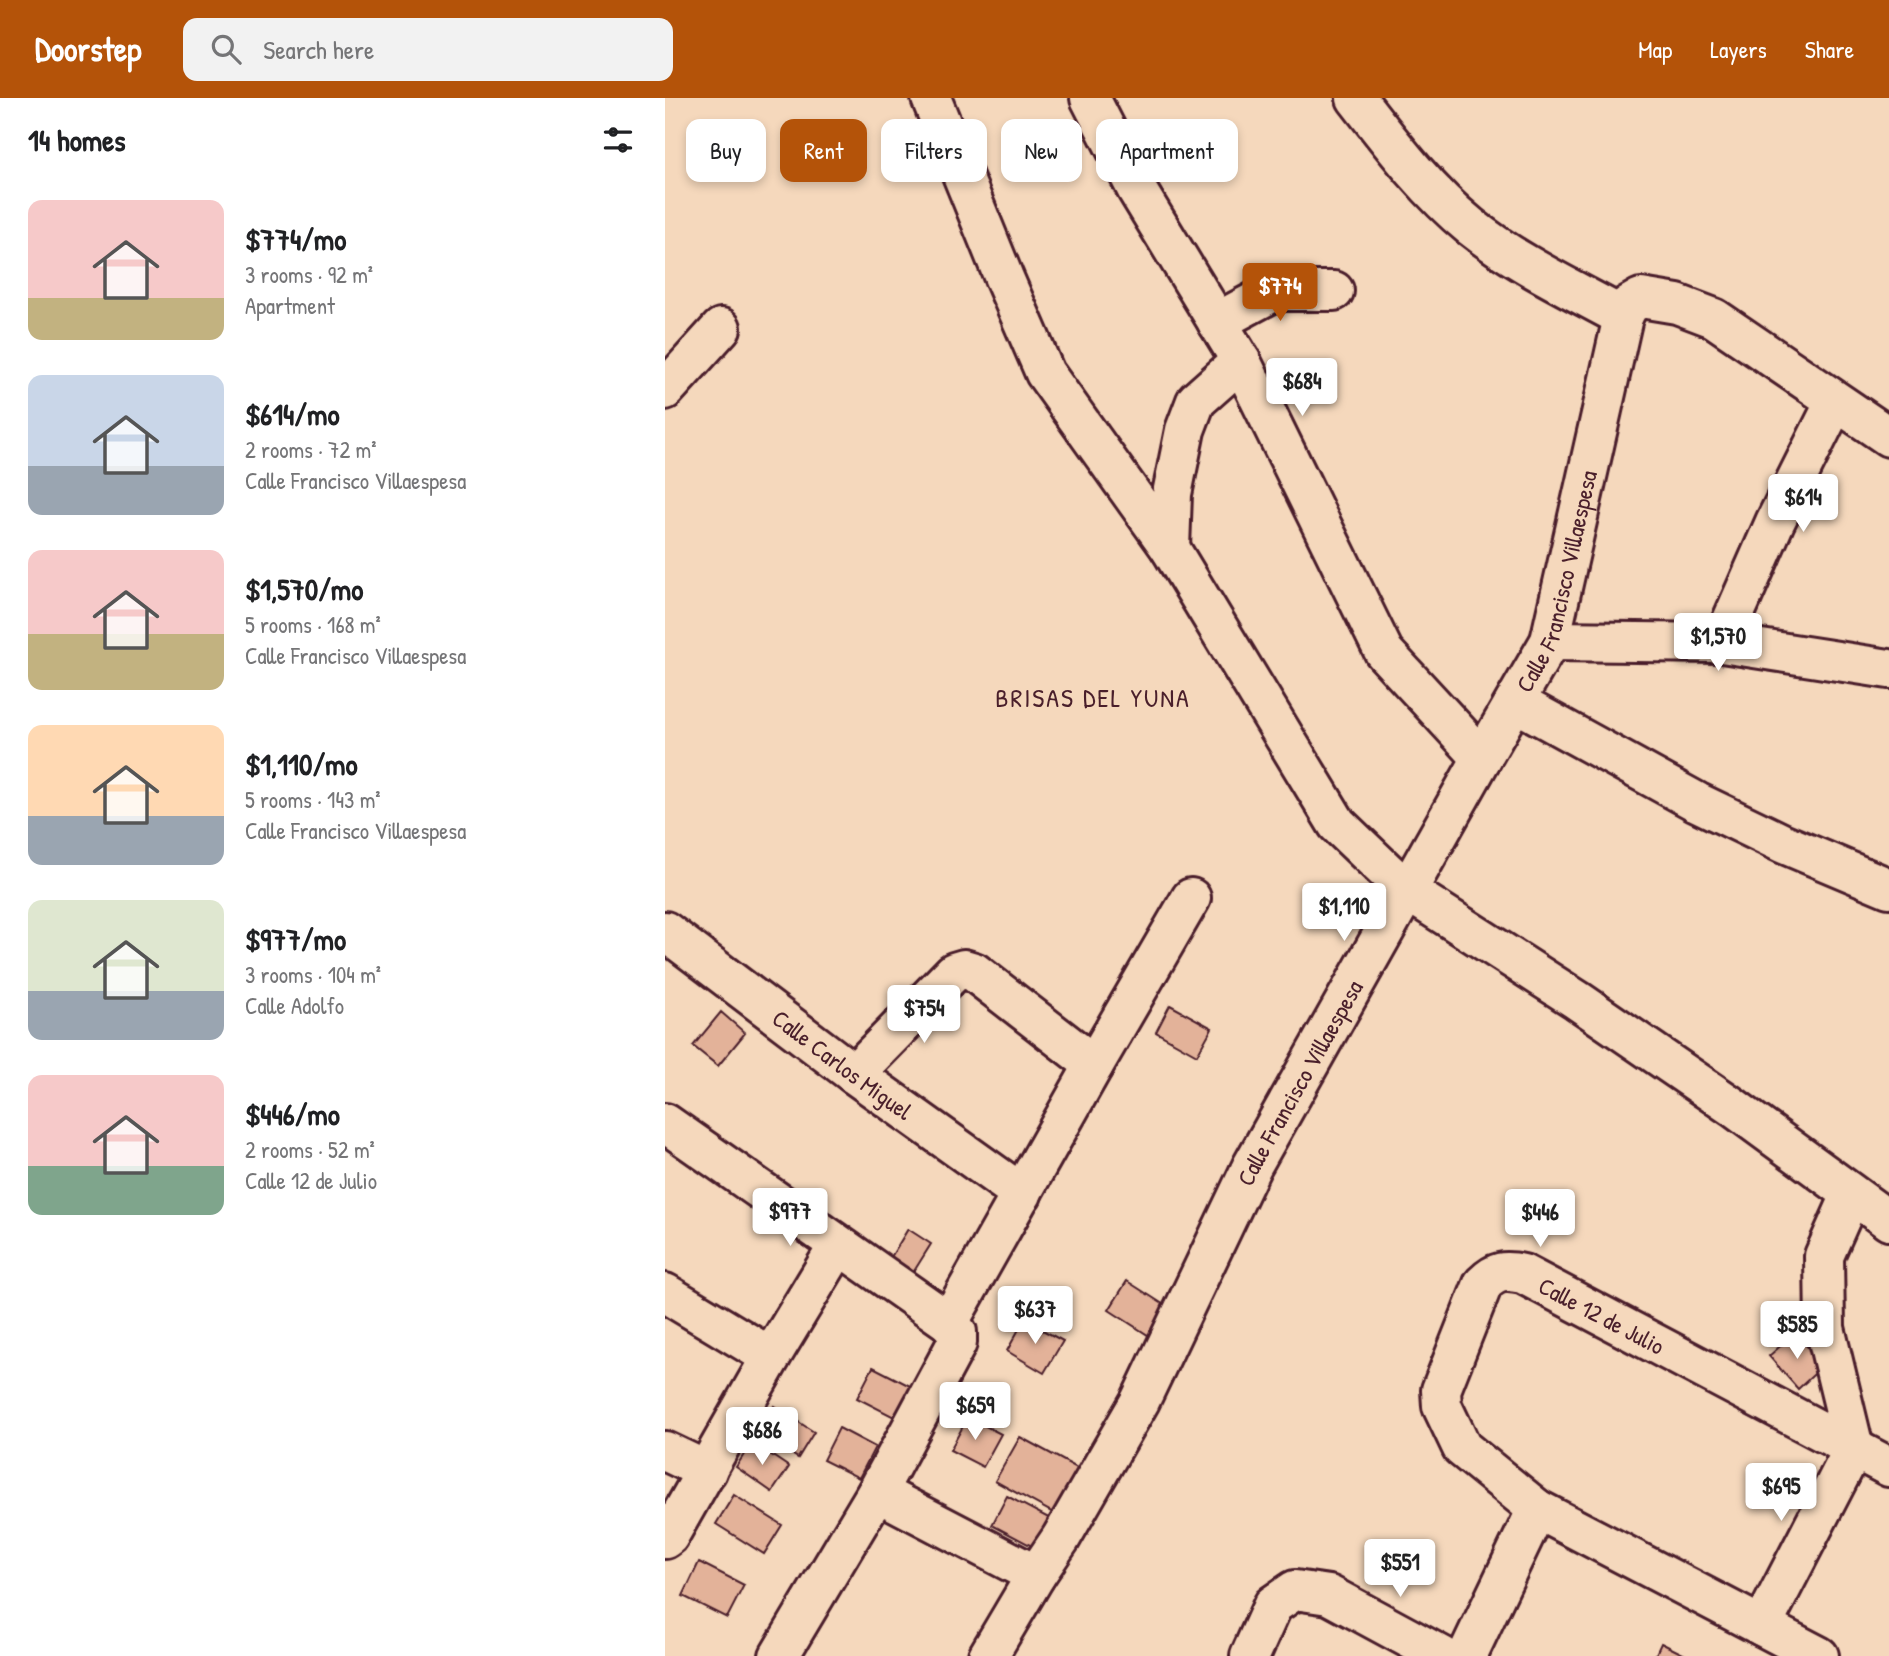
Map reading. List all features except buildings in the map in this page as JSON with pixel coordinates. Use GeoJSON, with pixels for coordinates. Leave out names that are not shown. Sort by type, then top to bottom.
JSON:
{"type":"FeatureCollection","features":[{"type":"Feature","properties":{"kind":"street"},"geometry":{"type":"LineString","coordinates":[[931,98],[1045,373],[1170,548],[1337,824],[1407,891],[1577,1000],[1733,1107],[1889,1221]]}},
{"type":"Feature","properties":{"kind":"street"},"geometry":{"type":"LineString","coordinates":[[1090,98],[1137,190],[1241,361],[1384,652],[1482,758]]}},
{"type":"Feature","properties":{"kind":"street"},"geometry":{"type":"LineString","coordinates":[[1356,98],[1433,191],[1472,227],[1531,266],[1623,317],[1629,305],[1641,298],[1677,304],[1714,318],[1889,437]]}},
{"type":"Feature","properties":{"kind":"street"},"geometry":{"type":"LineString","coordinates":[[1217,321],[1275,291],[1334,291]]}},
{"type":"Feature","properties":{"kind":"street","name":"Calle Francisco Villaespesa"},"geometry":{"type":"LineString","coordinates":[[988,1656],[1061,1538],[1140,1401],[1252,1166],[1551,641],[1623,317]]}},
{"type":"Feature","properties":{"kind":"street"},"geometry":{"type":"LineString","coordinates":[[665,390],[721,328]]}},
{"type":"Feature","properties":{"kind":"street"},"geometry":{"type":"LineString","coordinates":[[1170,548],[1172,494],[1185,430],[1196,401],[1241,361]]}},
{"type":"Feature","properties":{"kind":"street"},"geometry":{"type":"LineString","coordinates":[[1722,643],[1775,522],[1835,402]]}},
{"type":"Feature","properties":{"kind":"street"},"geometry":{"type":"LineString","coordinates":[[1551,641],[1722,643],[1889,669]]}},
{"type":"Feature","properties":{"kind":"street"},"geometry":{"type":"LineString","coordinates":[[1515,702],[1697,802],[1782,843],[1889,888]]}},
{"type":"Feature","properties":{"kind":"street"},"geometry":{"type":"LineString","coordinates":[[949,1322],[1191,898]]}},
{"type":"Feature","properties":{"kind":"street","name":"Calle Carlos Miguel"},"geometry":{"type":"LineString","coordinates":[[665,931],[854,1074],[1022,1194]]}},
{"type":"Feature","properties":{"kind":"street"},"geometry":{"type":"LineString","coordinates":[[854,1074],[954,972],[964,969],[974,972],[1094,1065]]}},
{"type":"Feature","properties":{"kind":"street"},"geometry":{"type":"LineString","coordinates":[[665,1123],[949,1322],[957,1332],[957,1343],[877,1492],[779,1656]]}},
{"type":"Feature","properties":{"kind":"street"},"geometry":{"type":"LineString","coordinates":[[1762,1626],[1854,1448],[1825,1328],[1824,1256],[1851,1195]]}},
{"type":"Feature","properties":{"kind":"street"},"geometry":{"type":"LineString","coordinates":[[665,1539],[838,1245]]}},
{"type":"Feature","properties":{"kind":"street","name":"Calle 12 de Julio"},"geometry":{"type":"LineString","coordinates":[[1819,1656],[1537,1509],[1462,1448],[1442,1406],[1441,1390],[1483,1284],[1495,1273],[1523,1273],[1889,1467]]}},
{"type":"Feature","properties":{"kind":"street"},"geometry":{"type":"LineString","coordinates":[[665,1293],[771,1357]]}},
{"type":"Feature","properties":{"kind":"street"},"geometry":{"type":"LineString","coordinates":[[665,1451],[707,1471]]}},
{"type":"Feature","properties":{"kind":"street"},"geometry":{"type":"LineString","coordinates":[[877,1492],[1036,1575]]}},
{"type":"Feature","properties":{"kind":"street"},"geometry":{"type":"LineString","coordinates":[[1467,1656],[1537,1509]]}},
{"type":"Feature","properties":{"kind":"street"},"geometry":{"type":"LineString","coordinates":[[1250,1656],[1273,1605],[1295,1590],[1329,1595],[1442,1656]]}},
{"type":"Feature","properties":{"kind":"district","name":"BRISAS DEL YUNA"},"geometry":{"type":"Point","coordinates":[1093,697]}}]}
